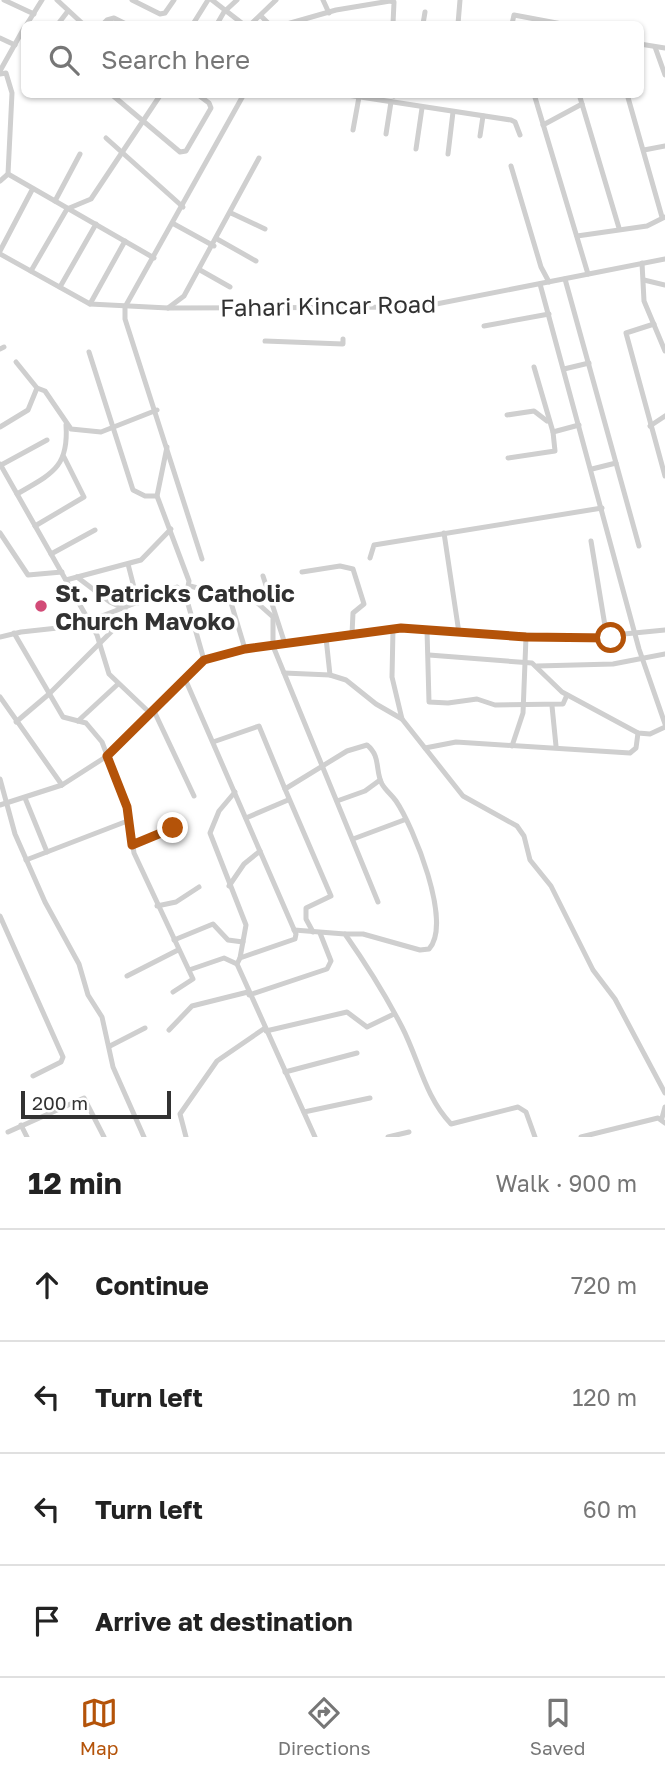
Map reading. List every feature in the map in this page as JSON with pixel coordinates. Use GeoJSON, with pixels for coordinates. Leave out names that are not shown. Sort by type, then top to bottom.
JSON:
{"type":"FeatureCollection","features":[{"type":"Feature","properties":{"kind":"street"},"geometry":{"type":"LineString","coordinates":[[4,0],[34,14]]}},
{"type":"Feature","properties":{"kind":"street"},"geometry":{"type":"LineString","coordinates":[[29,21],[42,0]]}},
{"type":"Feature","properties":{"kind":"street"},"geometry":{"type":"LineString","coordinates":[[57,0],[80,21]]}},
{"type":"Feature","properties":{"kind":"street"},"geometry":{"type":"LineString","coordinates":[[132,0],[160,14],[165,13],[174,0]]}},
{"type":"Feature","properties":{"kind":"street"},"geometry":{"type":"LineString","coordinates":[[194,21],[210,0],[238,21]]}},
{"type":"Feature","properties":{"kind":"street"},"geometry":{"type":"LineString","coordinates":[[218,21],[237,0]]}},
{"type":"Feature","properties":{"kind":"street"},"geometry":{"type":"LineString","coordinates":[[255,21],[276,0]]}},
{"type":"Feature","properties":{"kind":"street"},"geometry":{"type":"LineString","coordinates":[[323,0],[329,13]]}},
{"type":"Feature","properties":{"kind":"street"},"geometry":{"type":"LineString","coordinates":[[458,21],[460,0]]}},
{"type":"Feature","properties":{"kind":"street"},"geometry":{"type":"LineString","coordinates":[[298,21],[394,2],[393,21]]}},
{"type":"Feature","properties":{"kind":"street"},"geometry":{"type":"LineString","coordinates":[[60,21],[68,11]]}},
{"type":"Feature","properties":{"kind":"street"},"geometry":{"type":"LineString","coordinates":[[424,21],[425,12]]}},
{"type":"Feature","properties":{"kind":"street"},"geometry":{"type":"LineString","coordinates":[[513,21],[514,15],[543,21]]}},
{"type":"Feature","properties":{"kind":"street"},"geometry":{"type":"LineString","coordinates":[[261,16],[267,21]]}},
{"type":"Feature","properties":{"kind":"street"},"geometry":{"type":"LineString","coordinates":[[0,181],[8,174],[12,93],[6,73],[0,72],[21,35]]}},
{"type":"Feature","properties":{"kind":"street"},"geometry":{"type":"LineString","coordinates":[[0,38],[15,45]]}},
{"type":"Feature","properties":{"kind":"street"},"geometry":{"type":"LineString","coordinates":[[644,45],[665,48]]}},
{"type":"Feature","properties":{"kind":"street"},"geometry":{"type":"LineString","coordinates":[[655,47],[665,75]]}},
{"type":"Feature","properties":{"kind":"street"},"geometry":{"type":"LineString","coordinates":[[116,98],[176,151],[186,151],[211,108],[202,98]]}},
{"type":"Feature","properties":{"kind":"street"},"geometry":{"type":"LineString","coordinates":[[31,271],[67,209],[91,199],[158,98]]}},
{"type":"Feature","properties":{"kind":"street"},"geometry":{"type":"LineString","coordinates":[[202,559],[157,410],[125,319],[125,307],[243,98]]}},
{"type":"Feature","properties":{"kind":"street"},"geometry":{"type":"LineString","coordinates":[[353,130],[359,98]]}},
{"type":"Feature","properties":{"kind":"street"},"geometry":{"type":"LineString","coordinates":[[386,134],[393,98],[422,107],[515,122],[520,135]]}},
{"type":"Feature","properties":{"kind":"street"},"geometry":{"type":"LineString","coordinates":[[535,98],[588,274]]}},
{"type":"Feature","properties":{"kind":"street"},"geometry":{"type":"LineString","coordinates":[[580,98],[619,228]]}},
{"type":"Feature","properties":{"kind":"street"},"geometry":{"type":"LineString","coordinates":[[577,236],[647,226],[664,217],[628,98]]}},
{"type":"Feature","properties":{"kind":"street"},"geometry":{"type":"LineString","coordinates":[[543,125],[582,104]]}},
{"type":"Feature","properties":{"kind":"street"},"geometry":{"type":"LineString","coordinates":[[416,149],[422,107]]}},
{"type":"Feature","properties":{"kind":"street"},"geometry":{"type":"LineString","coordinates":[[447,154],[453,112]]}},
{"type":"Feature","properties":{"kind":"street"},"geometry":{"type":"LineString","coordinates":[[480,136],[483,116]]}},
{"type":"Feature","properties":{"kind":"street"},"geometry":{"type":"LineString","coordinates":[[106,138],[183,207]]}},
{"type":"Feature","properties":{"kind":"street"},"geometry":{"type":"LineString","coordinates":[[644,150],[665,146]]}},
{"type":"Feature","properties":{"kind":"street"},"geometry":{"type":"LineString","coordinates":[[55,201],[80,154]]}},
{"type":"Feature","properties":{"kind":"street"},"geometry":{"type":"LineString","coordinates":[[168,308],[184,296],[200,270],[259,158]]}},
{"type":"Feature","properties":{"kind":"street"},"geometry":{"type":"LineString","coordinates":[[511,166],[549,282]]}},
{"type":"Feature","properties":{"kind":"street"},"geometry":{"type":"LineString","coordinates":[[8,174],[154,258]]}},
{"type":"Feature","properties":{"kind":"street"},"geometry":{"type":"LineString","coordinates":[[0,253],[32,190]]}},
{"type":"Feature","properties":{"kind":"street"},"geometry":{"type":"LineString","coordinates":[[231,213],[265,229]]}},
{"type":"Feature","properties":{"kind":"street"},"geometry":{"type":"LineString","coordinates":[[60,287],[96,224]]}},
{"type":"Feature","properties":{"kind":"street"},"geometry":{"type":"LineString","coordinates":[[174,224],[256,261]]}},
{"type":"Feature","properties":{"kind":"street"},"geometry":{"type":"LineString","coordinates":[[90,304],[125,241]]}},
{"type":"Feature","properties":{"kind":"street","name":"Fahari Kincar Road"},"geometry":{"type":"LineString","coordinates":[[0,253],[90,304],[168,308],[402,308],[665,259]]}},
{"type":"Feature","properties":{"kind":"street"},"geometry":{"type":"LineString","coordinates":[[642,263],[644,301],[654,324],[662,331],[665,351]]}},
{"type":"Feature","properties":{"kind":"street"},"geometry":{"type":"LineString","coordinates":[[200,270],[230,286]]}},
{"type":"Feature","properties":{"kind":"street"},"geometry":{"type":"LineString","coordinates":[[565,279],[639,547]]}},
{"type":"Feature","properties":{"kind":"street"},"geometry":{"type":"LineString","coordinates":[[644,280],[665,285]]}},
{"type":"Feature","properties":{"kind":"street"},"geometry":{"type":"LineString","coordinates":[[429,655],[527,661],[537,666],[567,695],[638,733],[650,734],[665,726],[642,657],[638,634],[540,284]]}},
{"type":"Feature","properties":{"kind":"street"},"geometry":{"type":"LineString","coordinates":[[484,326],[549,314]]}},
{"type":"Feature","properties":{"kind":"street"},"geometry":{"type":"LineString","coordinates":[[654,324],[626,333],[665,476]]}},
{"type":"Feature","properties":{"kind":"street"},"geometry":{"type":"LineString","coordinates":[[265,341],[343,344],[343,338]]}},
{"type":"Feature","properties":{"kind":"street"},"geometry":{"type":"LineString","coordinates":[[89,352],[133,490],[145,496],[158,496]]}},
{"type":"Feature","properties":{"kind":"street"},"geometry":{"type":"LineString","coordinates":[[16,362],[37,388],[46,391],[66,425],[64,457],[84,497],[35,526]]}},
{"type":"Feature","properties":{"kind":"street"},"geometry":{"type":"LineString","coordinates":[[564,369],[589,363]]}},
{"type":"Feature","properties":{"kind":"street"},"geometry":{"type":"LineString","coordinates":[[508,458],[555,452],[553,432],[534,367]]}},
{"type":"Feature","properties":{"kind":"street"},"geometry":{"type":"LineString","coordinates":[[0,427],[28,410],[37,388]]}},
{"type":"Feature","properties":{"kind":"street"},"geometry":{"type":"LineString","coordinates":[[66,425],[93,433],[157,410]]}},
{"type":"Feature","properties":{"kind":"street"},"geometry":{"type":"LineString","coordinates":[[507,415],[534,411],[549,423]]}},
{"type":"Feature","properties":{"kind":"street"},"geometry":{"type":"LineString","coordinates":[[650,426],[665,416]]}},
{"type":"Feature","properties":{"kind":"street"},"geometry":{"type":"LineString","coordinates":[[553,432],[579,425]]}},
{"type":"Feature","properties":{"kind":"street"},"geometry":{"type":"LineString","coordinates":[[47,440],[0,464],[101,644],[105,666],[118,684],[153,713],[194,796]]}},
{"type":"Feature","properties":{"kind":"street"},"geometry":{"type":"LineString","coordinates":[[167,447],[158,496],[190,586],[186,597]]}},
{"type":"Feature","properties":{"kind":"street"},"geometry":{"type":"LineString","coordinates":[[17,494],[50,474],[64,457]]}},
{"type":"Feature","properties":{"kind":"street"},"geometry":{"type":"LineString","coordinates":[[592,469],[616,463]]}},
{"type":"Feature","properties":{"kind":"street"},"geometry":{"type":"LineString","coordinates":[[370,558],[374,545],[603,509]]}},
{"type":"Feature","properties":{"kind":"street"},"geometry":{"type":"LineString","coordinates":[[66,580],[144,558],[171,529]]}},
{"type":"Feature","properties":{"kind":"street"},"geometry":{"type":"LineString","coordinates":[[51,554],[95,530]]}},
{"type":"Feature","properties":{"kind":"street"},"geometry":{"type":"LineString","coordinates":[[0,533],[29,575],[62,572]]}},
{"type":"Feature","properties":{"kind":"street"},"geometry":{"type":"LineString","coordinates":[[444,533],[459,633]]}},
{"type":"Feature","properties":{"kind":"street"},"geometry":{"type":"LineString","coordinates":[[591,541],[607,638]]}},
{"type":"Feature","properties":{"kind":"street"},"geometry":{"type":"LineString","coordinates":[[128,564],[138,603]]}},
{"type":"Feature","properties":{"kind":"street"},"geometry":{"type":"LineString","coordinates":[[302,572],[340,566],[353,569],[364,604],[353,612],[352,634]]}},
{"type":"Feature","properties":{"kind":"street"},"geometry":{"type":"LineString","coordinates":[[262,576],[285,644]]}},
{"type":"Feature","properties":{"kind":"street"},"geometry":{"type":"LineString","coordinates":[[77,577],[110,603],[125,609]]}},
{"type":"Feature","properties":{"kind":"street"},"geometry":{"type":"LineString","coordinates":[[190,586],[225,594],[231,601],[245,649]]}},
{"type":"Feature","properties":{"kind":"street"},"geometry":{"type":"LineString","coordinates":[[0,637],[14,633],[70,628],[177,587],[182,589],[186,597],[204,660]]}},
{"type":"Feature","properties":{"kind":"street"},"geometry":{"type":"LineString","coordinates":[[231,601],[254,600],[269,610],[276,626],[273,646],[378,902]]}},
{"type":"Feature","properties":{"kind":"street"},"geometry":{"type":"LineString","coordinates":[[16,722],[101,644],[124,619],[125,609]]}},
{"type":"Feature","properties":{"kind":"street"},"geometry":{"type":"LineString","coordinates":[[2,804],[62,785],[107,756],[186,681],[204,660],[245,649],[393,629],[526,637],[607,638],[665,630]]}},
{"type":"Feature","properties":{"kind":"street"},"geometry":{"type":"LineString","coordinates":[[393,629],[392,677],[402,719]]}},
{"type":"Feature","properties":{"kind":"street"},"geometry":{"type":"LineString","coordinates":[[427,630],[429,702],[448,703],[477,699],[495,705],[524,703],[552,706],[564,704],[567,695]]}},
{"type":"Feature","properties":{"kind":"street"},"geometry":{"type":"LineString","coordinates":[[14,633],[63,717],[86,723],[97,732],[130,820],[132,845],[178,950],[190,970],[193,982],[173,992]]}},
{"type":"Feature","properties":{"kind":"street"},"geometry":{"type":"LineString","coordinates":[[512,746],[524,703],[526,637]]}},
{"type":"Feature","properties":{"kind":"street"},"geometry":{"type":"LineString","coordinates":[[326,638],[330,675]]}},
{"type":"Feature","properties":{"kind":"street"},"geometry":{"type":"LineString","coordinates":[[537,666],[613,664],[665,654]]}},
{"type":"Feature","properties":{"kind":"street"},"geometry":{"type":"LineString","coordinates":[[284,673],[330,675],[346,680],[376,704],[402,719],[463,796],[510,821],[521,830],[530,860],[551,886],[593,970],[615,999],[665,1093]]}},
{"type":"Feature","properties":{"kind":"street"},"geometry":{"type":"LineString","coordinates":[[186,681],[294,930],[295,940],[238,961],[224,958],[190,970]]}},
{"type":"Feature","properties":{"kind":"street"},"geometry":{"type":"LineString","coordinates":[[78,721],[118,684]]}},
{"type":"Feature","properties":{"kind":"street"},"geometry":{"type":"LineString","coordinates":[[655,693],[665,691]]}},
{"type":"Feature","properties":{"kind":"street"},"geometry":{"type":"LineString","coordinates":[[0,697],[62,785]]}},
{"type":"Feature","properties":{"kind":"street"},"geometry":{"type":"LineString","coordinates":[[552,706],[556,746]]}},
{"type":"Feature","properties":{"kind":"street"},"geometry":{"type":"LineString","coordinates":[[213,742],[259,726],[288,800],[331,896],[306,908],[306,919],[313,932]]}},
{"type":"Feature","properties":{"kind":"street"},"geometry":{"type":"LineString","coordinates":[[425,748],[448,741],[556,746],[630,753],[636,748],[638,733]]}},
{"type":"Feature","properties":{"kind":"street"},"geometry":{"type":"LineString","coordinates":[[285,789],[324,768],[347,751],[367,745],[376,756],[380,780],[396,800],[431,877],[436,920],[433,946],[420,950],[363,934],[294,930]]}},
{"type":"Feature","properties":{"kind":"street"},"geometry":{"type":"LineString","coordinates":[[0,779],[2,804],[26,860],[79,964],[84,987],[102,1017],[113,1067],[144,1137]]}},
{"type":"Feature","properties":{"kind":"street"},"geometry":{"type":"LineString","coordinates":[[337,800],[371,789],[380,780]]}},
{"type":"Feature","properties":{"kind":"street"},"geometry":{"type":"LineString","coordinates":[[235,792],[219,811],[210,833],[246,925],[238,961],[265,1030],[315,1137]]}},
{"type":"Feature","properties":{"kind":"street"},"geometry":{"type":"LineString","coordinates":[[25,798],[47,852]]}},
{"type":"Feature","properties":{"kind":"street"},"geometry":{"type":"LineString","coordinates":[[246,818],[288,800]]}},
{"type":"Feature","properties":{"kind":"street"},"geometry":{"type":"LineString","coordinates":[[26,860],[130,820]]}},
{"type":"Feature","properties":{"kind":"street"},"geometry":{"type":"LineString","coordinates":[[353,839],[404,820]]}},
{"type":"Feature","properties":{"kind":"street"},"geometry":{"type":"LineString","coordinates":[[132,845],[173,828]]}},
{"type":"Feature","properties":{"kind":"street"},"geometry":{"type":"LineString","coordinates":[[229,886],[236,872],[260,851]]}},
{"type":"Feature","properties":{"kind":"street"},"geometry":{"type":"LineString","coordinates":[[158,906],[176,902],[199,887]]}},
{"type":"Feature","properties":{"kind":"street"},"geometry":{"type":"LineString","coordinates":[[0,916],[64,1057],[61,1062],[33,1076]]}},
{"type":"Feature","properties":{"kind":"street"},"geometry":{"type":"LineString","coordinates":[[174,940],[213,925],[228,940],[243,942]]}},
{"type":"Feature","properties":{"kind":"street"},"geometry":{"type":"LineString","coordinates":[[169,1030],[192,1006],[249,993],[327,970],[331,961],[320,933]]}},
{"type":"Feature","properties":{"kind":"street"},"geometry":{"type":"LineString","coordinates":[[345,934],[376,978],[425,1086],[451,1124],[518,1107],[526,1112],[535,1137]]}},
{"type":"Feature","properties":{"kind":"street"},"geometry":{"type":"LineString","coordinates":[[127,976],[178,950]]}},
{"type":"Feature","properties":{"kind":"street"},"geometry":{"type":"LineString","coordinates":[[186,1137],[180,1114],[202,1080],[226,1052],[265,1030],[347,1012],[368,1027],[394,1014]]}},
{"type":"Feature","properties":{"kind":"street"},"geometry":{"type":"LineString","coordinates":[[110,1046],[145,1028]]}},
{"type":"Feature","properties":{"kind":"street"},"geometry":{"type":"LineString","coordinates":[[285,1072],[357,1053]]}},
{"type":"Feature","properties":{"kind":"street"},"geometry":{"type":"LineString","coordinates":[[8,1132],[84,1098],[102,1136]]}},
{"type":"Feature","properties":{"kind":"street"},"geometry":{"type":"LineString","coordinates":[[304,1112],[370,1098]]}},
{"type":"Feature","properties":{"kind":"street"},"geometry":{"type":"LineString","coordinates":[[581,1137],[664,1121],[665,1107]]}},
{"type":"Feature","properties":{"kind":"street"},"geometry":{"type":"LineString","coordinates":[[21,1125],[27,1137]]}},
{"type":"Feature","properties":{"kind":"street"},"geometry":{"type":"LineString","coordinates":[[617,1128],[621,1137]]}},
{"type":"Feature","properties":{"kind":"street"},"geometry":{"type":"LineString","coordinates":[[388,1137],[409,1132]]}},
{"type":"Feature","properties":{"kind":"place","name":"St. Patricks Catholic Church Mavoko"},"geometry":{"type":"Point","coordinates":[41,606]}},
{"type":"Feature","properties":{"kind":"route"},"geometry":{"type":"LineString","coordinates":[[173,828],[132,845],[127,807],[107,756],[190,677],[204,660],[245,649],[401,628],[526,637],[611,638]]}}]}
